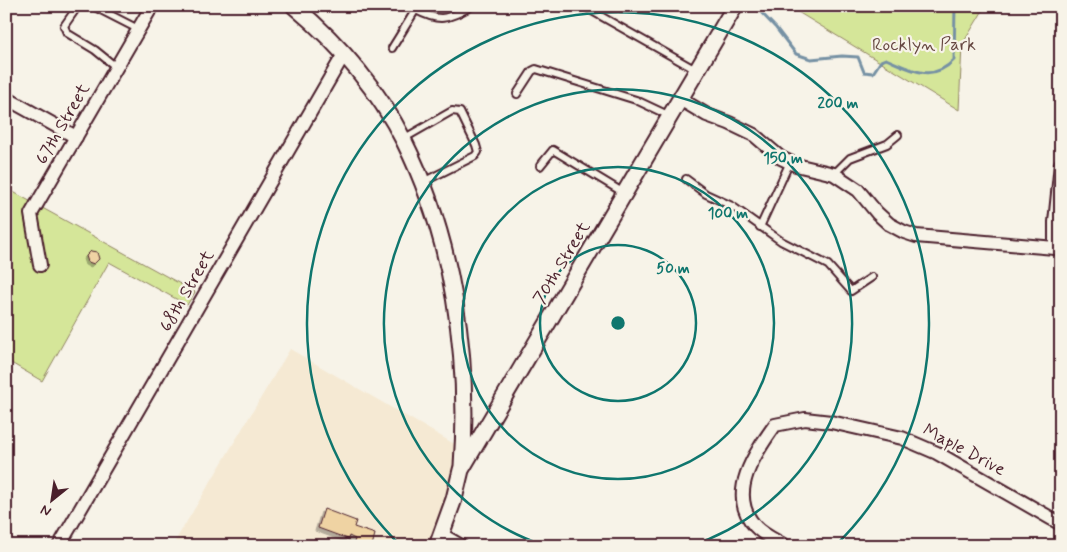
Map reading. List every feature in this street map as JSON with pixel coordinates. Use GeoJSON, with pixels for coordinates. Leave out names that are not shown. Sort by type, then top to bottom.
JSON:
{"type":"FeatureCollection","features":[{"type":"Feature","properties":{"kind":"street","name":"67th Street"},"geometry":{"type":"LineString","coordinates":[[40,265],[31,214],[152,6]]}},
{"type":"Feature","properties":{"kind":"street"},"geometry":{"type":"LineString","coordinates":[[294,6],[324,32],[344,54],[380,101],[403,139],[423,182],[442,243],[456,311],[463,380],[461,470]]}},
{"type":"Feature","properties":{"kind":"street","name":"70th Street"},"geometry":{"type":"LineString","coordinates":[[440,540],[461,470],[735,6]]}},
{"type":"Feature","properties":{"kind":"street","name":"68th Street"},"geometry":{"type":"LineString","coordinates":[[59,546],[344,54]]}},
{"type":"Feature","properties":{"kind":"street"},"geometry":{"type":"LineString","coordinates":[[6,98],[76,137]]}},
{"type":"Feature","properties":{"kind":"street"},"geometry":{"type":"LineString","coordinates":[[680,99],[707,116],[730,123],[754,135],[781,158],[834,174],[858,190],[877,213],[890,224],[904,232],[934,238],[1055,248],[1055,222],[1061,164]]}},
{"type":"Feature","properties":{"kind":"street","name":"Maple Drive"},"geometry":{"type":"LineString","coordinates":[[785,546],[764,534],[749,518],[744,506],[743,492],[746,472],[763,441],[775,425],[805,419],[830,422],[902,438],[937,453],[1061,524]]}},
{"type":"Feature","properties":{"kind":"street"},"geometry":{"type":"LineString","coordinates":[[440,540],[461,546]]}},
{"type":"Feature","properties":{"kind":"lane"},"geometry":{"type":"LineString","coordinates":[[78,6],[64,26],[67,34],[95,50],[116,67]]}},
{"type":"Feature","properties":{"kind":"lane"},"geometry":{"type":"LineString","coordinates":[[93,6],[138,29]]}},
{"type":"Feature","properties":{"kind":"lane"},"geometry":{"type":"LineString","coordinates":[[392,48],[417,8],[438,19],[450,17],[472,6]]}},
{"type":"Feature","properties":{"kind":"lane"},"geometry":{"type":"LineString","coordinates":[[583,6],[697,71]]}},
{"type":"Feature","properties":{"kind":"lane"},"geometry":{"type":"LineString","coordinates":[[517,94],[532,71],[536,69],[636,100],[670,116]]}},
{"type":"Feature","properties":{"kind":"lane"},"geometry":{"type":"LineString","coordinates":[[403,139],[452,111],[460,112],[476,145],[478,152],[475,156],[423,182]]}},
{"type":"Feature","properties":{"kind":"lane"},"geometry":{"type":"LineString","coordinates":[[834,174],[850,158],[888,144],[898,134]]}},
{"type":"Feature","properties":{"kind":"lane"},"geometry":{"type":"LineString","coordinates":[[540,166],[553,150],[625,193]]}},
{"type":"Feature","properties":{"kind":"lane"},"geometry":{"type":"LineString","coordinates":[[760,227],[790,162]]}},
{"type":"Feature","properties":{"kind":"lane"},"geometry":{"type":"LineString","coordinates":[[686,179],[706,194],[732,206],[781,241],[828,265],[851,291],[872,277]]}},
{"type":"Feature","properties":{"kind":"shaded area"},"geometry":{"type":"Polygon","coordinates":[[[290,349],[463,449],[437,546],[179,546],[174,543],[290,349]]]}},
{"type":"Feature","properties":{"kind":"green space","name":"Rocklyn Park"},"geometry":{"type":"Polygon","coordinates":[[[788,6],[988,6],[985,7],[962,45],[959,110],[788,6]]]}},
{"type":"Feature","properties":{"kind":"green space"},"geometry":{"type":"Polygon","coordinates":[[[6,188],[195,292],[187,305],[109,262],[42,381],[6,360],[6,188]]]}},
{"type":"Feature","properties":{"kind":"building"},"geometry":{"type":"Polygon","coordinates":[[[91,251],[97,252],[99,259],[94,264],[88,262],[86,256],[91,251]]]}},
{"type":"Feature","properties":{"kind":"building"},"geometry":{"type":"Polygon","coordinates":[[[324,509],[356,521],[354,527],[375,534],[372,546],[353,546],[355,539],[349,536],[348,539],[318,528],[324,509]]]}},
{"type":"Feature","properties":{"kind":"waterway"},"geometry":{"type":"LineString","coordinates":[[755,6],[776,28],[796,54],[811,59],[842,56],[858,57],[864,72],[873,73],[881,61],[886,59],[921,72],[929,73],[946,67],[954,60],[955,6]]}}]}
